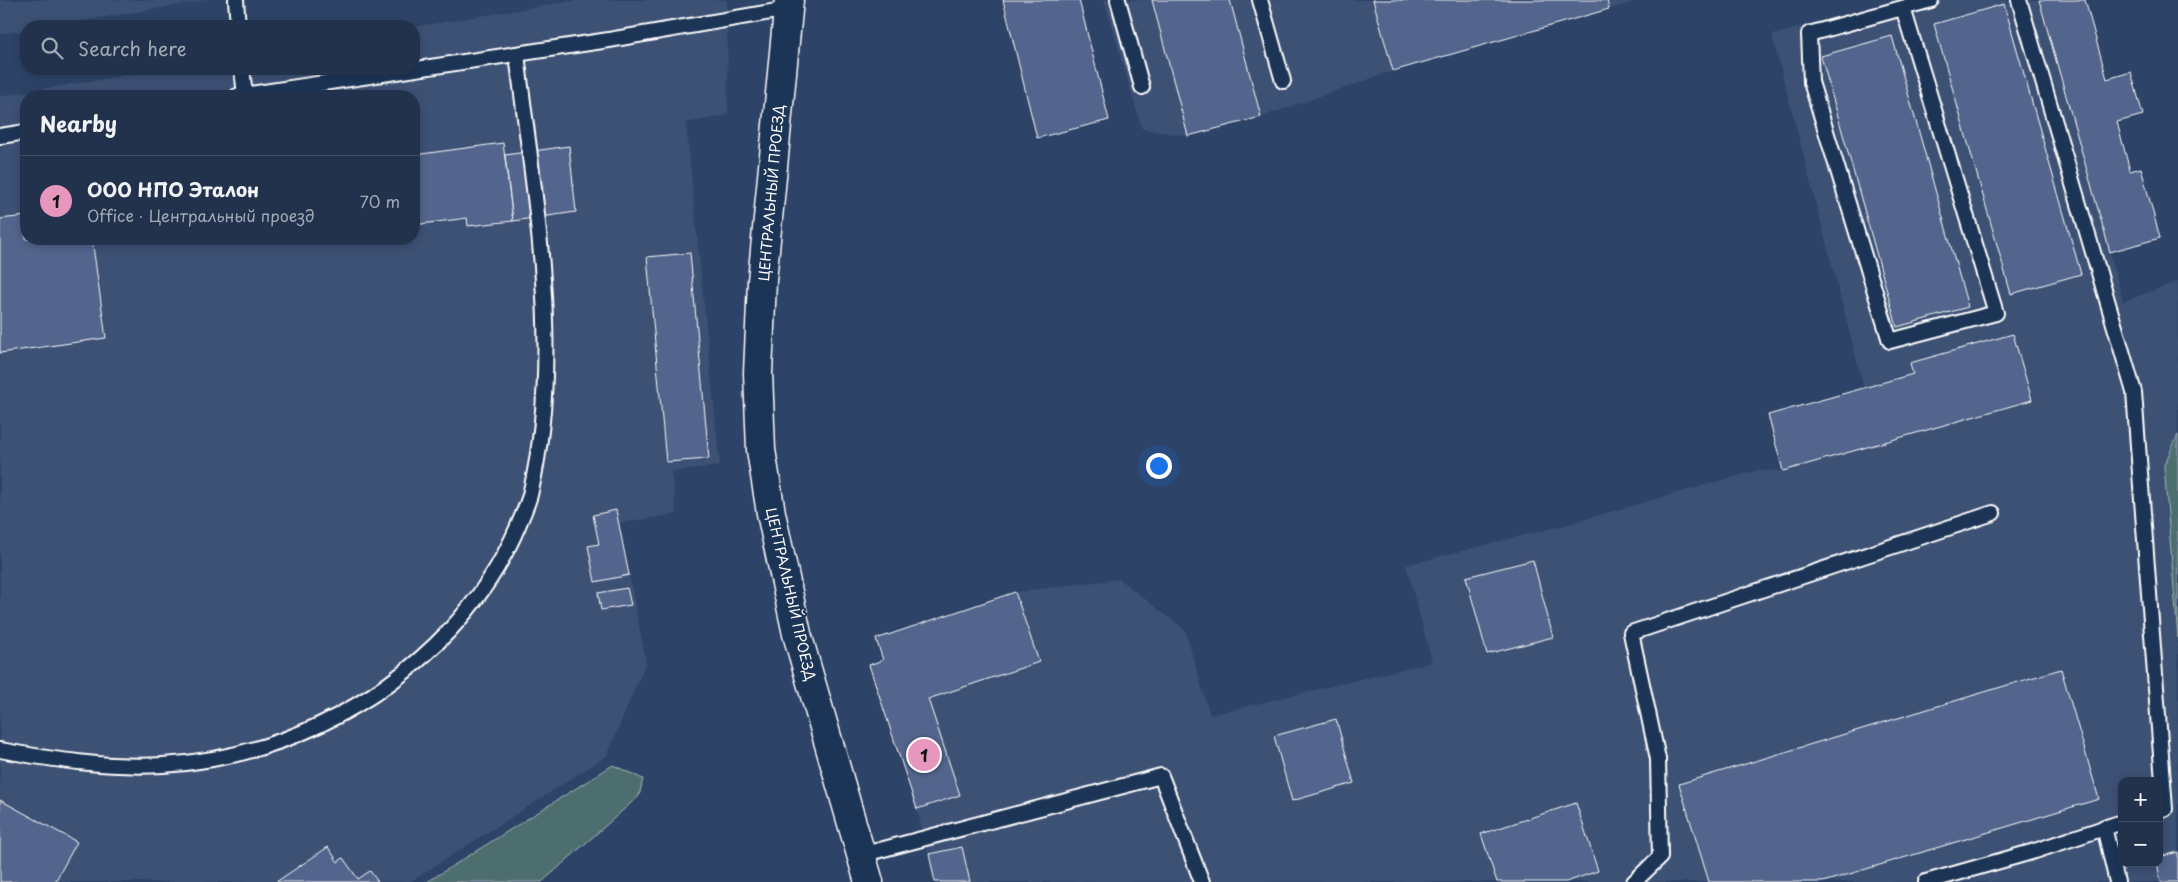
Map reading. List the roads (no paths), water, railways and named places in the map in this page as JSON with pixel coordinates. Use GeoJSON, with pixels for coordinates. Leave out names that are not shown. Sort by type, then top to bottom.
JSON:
{"type":"FeatureCollection","features":[{"type":"Feature","properties":{"kind":"street","name":"ЦЕНТРАЛЬНЫЙ ПРОЕЗД"},"geometry":{"type":"LineString","coordinates":[[789,4],[762,281],[758,373],[761,450],[772,522],[797,634],[869,882]]}},
{"type":"Feature","properties":{"kind":"lane"},"geometry":{"type":"LineString","coordinates":[[236,0],[238,20]]}},
{"type":"Feature","properties":{"kind":"lane"},"geometry":{"type":"LineString","coordinates":[[1118,0],[1142,87]]}},
{"type":"Feature","properties":{"kind":"lane"},"geometry":{"type":"LineString","coordinates":[[1260,0],[1283,81]]}},
{"type":"Feature","properties":{"kind":"lane"},"geometry":{"type":"LineString","coordinates":[[1902,8],[1996,313],[1890,341],[1811,82],[1808,34],[1902,8],[1931,0]]}},
{"type":"Feature","properties":{"kind":"lane"},"geometry":{"type":"LineString","coordinates":[[2019,0],[2134,392],[2163,777]]}},
{"type":"Feature","properties":{"kind":"lane"},"geometry":{"type":"LineString","coordinates":[[420,69],[517,54],[789,4]]}},
{"type":"Feature","properties":{"kind":"lane"},"geometry":{"type":"LineString","coordinates":[[0,750],[83,763],[163,765],[240,754],[282,742],[366,701],[409,668],[470,609],[490,581],[510,543],[529,498],[546,389],[541,257],[517,54]]}},
{"type":"Feature","properties":{"kind":"lane"},"geometry":{"type":"LineString","coordinates":[[241,90],[242,75]]}},
{"type":"Feature","properties":{"kind":"lane"},"geometry":{"type":"LineString","coordinates":[[280,90],[379,75]]}},
{"type":"Feature","properties":{"kind":"lane"},"geometry":{"type":"LineString","coordinates":[[0,136],[20,133]]}},
{"type":"Feature","properties":{"kind":"lane"},"geometry":{"type":"LineString","coordinates":[[1634,882],[1660,857],[1658,759],[1631,633],[1992,513]]}},
{"type":"Feature","properties":{"kind":"lane"},"geometry":{"type":"LineString","coordinates":[[861,855],[1161,776],[1202,882]]}},
{"type":"Feature","properties":{"kind":"lane"},"geometry":{"type":"LineString","coordinates":[[2163,782],[2165,809],[2163,810]]}},
{"type":"Feature","properties":{"kind":"lane"},"geometry":{"type":"LineString","coordinates":[[1926,882],[2034,851],[2118,823]]}},
{"type":"Feature","properties":{"kind":"lane"},"geometry":{"type":"LineString","coordinates":[[2104,827],[2117,882]]}},
{"type":"Feature","properties":{"kind":"place","name":"ООО НПО Эталон"},"geometry":{"type":"Point","coordinates":[924,755]}}]}
